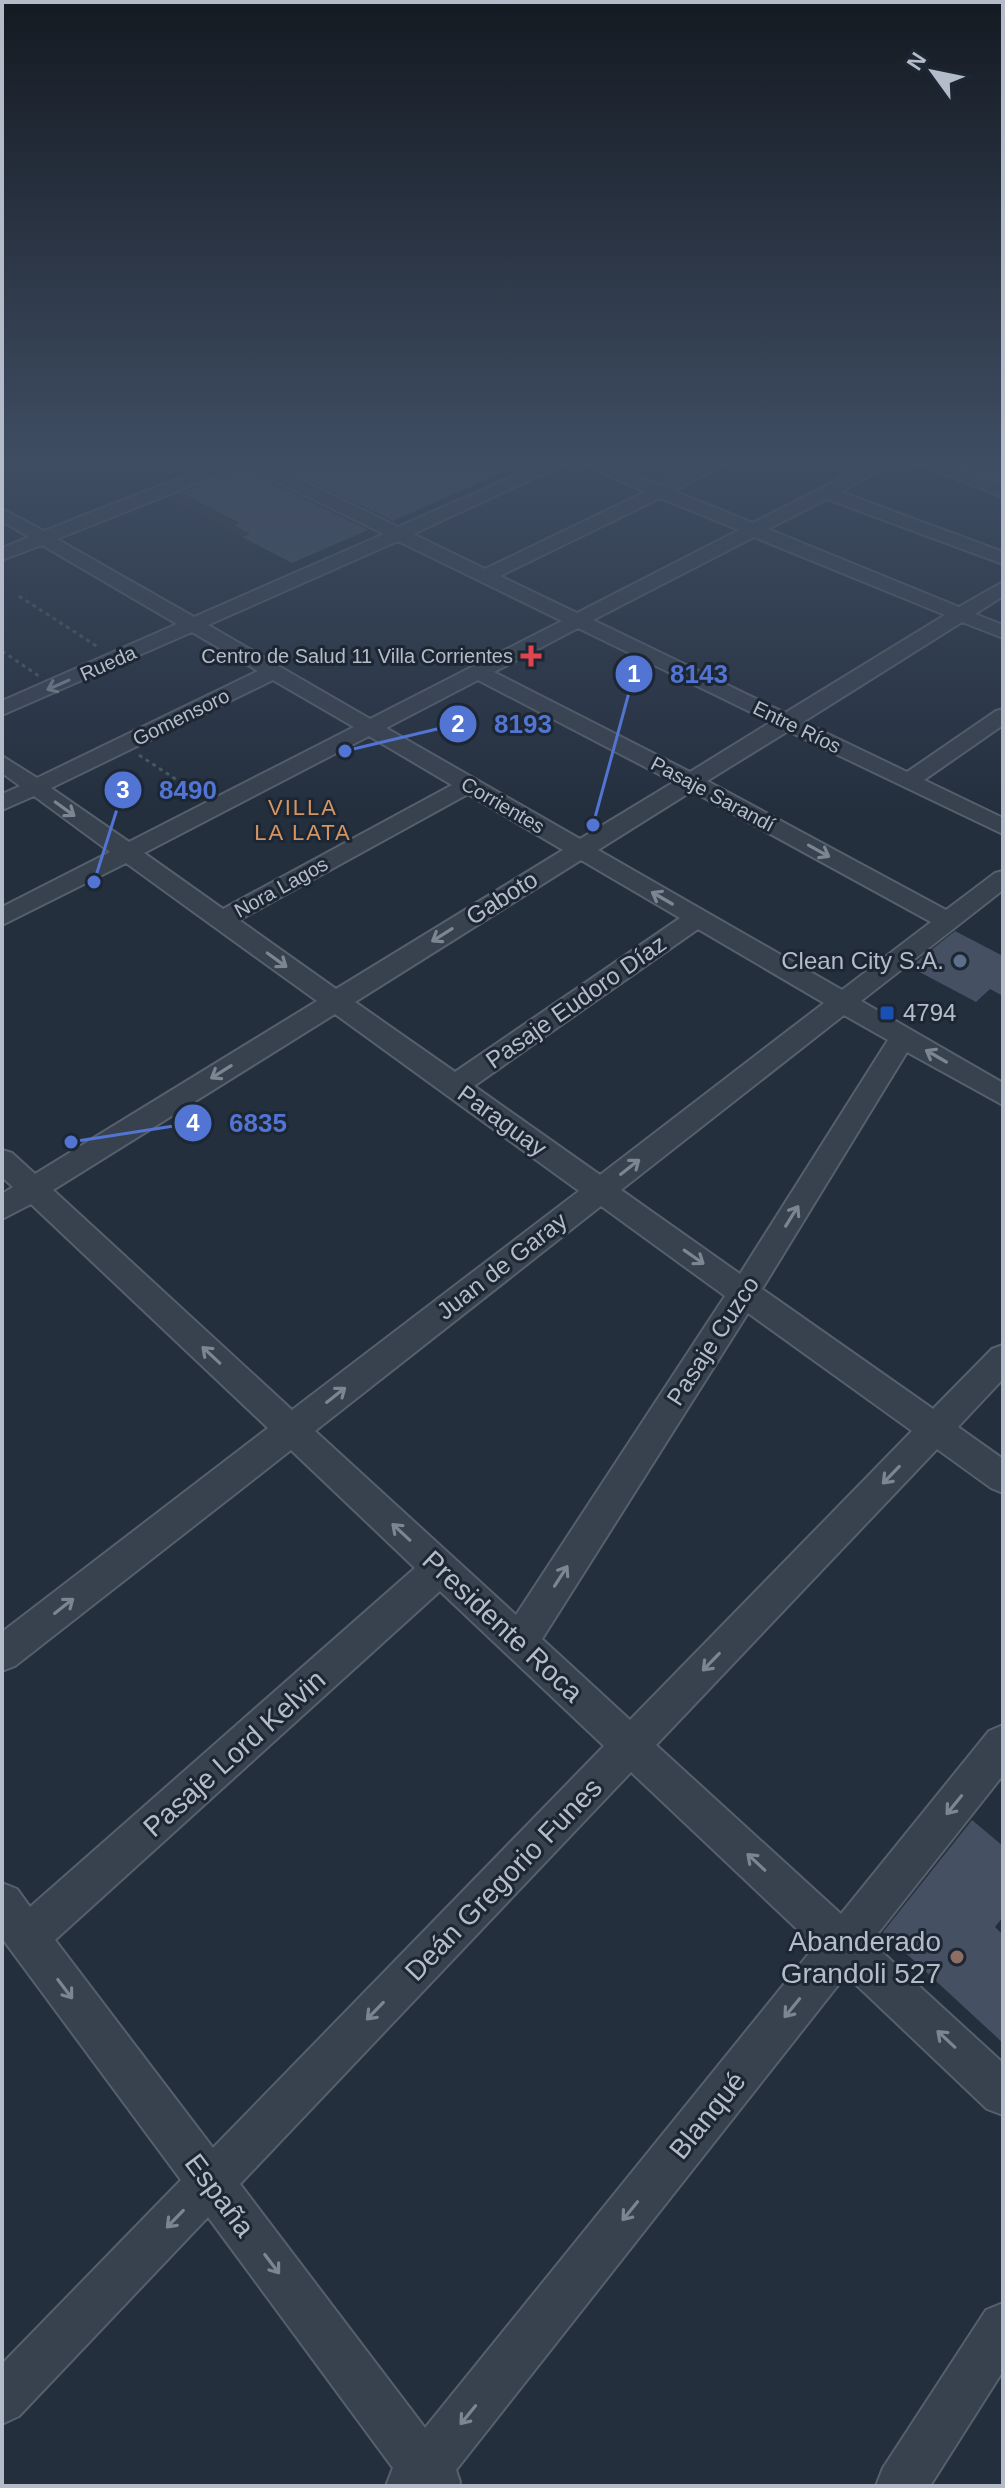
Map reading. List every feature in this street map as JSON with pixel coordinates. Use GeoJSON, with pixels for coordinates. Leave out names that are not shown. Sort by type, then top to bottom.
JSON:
{"type":"FeatureCollection","features":[{"type":"Feature","properties":{"kind":"street","name":"Corrientes"},"geometry":{"type":"LineString","coordinates":[[109,576],[1003,1095]]}},
{"type":"Feature","properties":{"kind":"street","name":"Rueda"},"geometry":{"type":"LineString","coordinates":[[2,709],[303,576]]}},
{"type":"Feature","properties":{"kind":"street","name":"Entre Ríos"},"geometry":{"type":"LineString","coordinates":[[484,576],[1003,827]]}},
{"type":"Feature","properties":{"kind":"street"},"geometry":{"type":"LineString","coordinates":[[2,917],[661,576]]}},
{"type":"Feature","properties":{"kind":"street"},"geometry":{"type":"LineString","coordinates":[[867,576],[1003,632]]}},
{"type":"Feature","properties":{"kind":"street","name":"Gaboto"},"geometry":{"type":"LineString","coordinates":[[2,1208],[1003,588]]}},
{"type":"Feature","properties":{"kind":"street","name":"Pasaje Sarandí"},"geometry":{"type":"LineString","coordinates":[[477,671],[690,781],[948,921]]}},
{"type":"Feature","properties":{"kind":"street","name":"Gomensoro"},"geometry":{"type":"LineString","coordinates":[[2,803],[273,672]]}},
{"type":"Feature","properties":{"kind":"street"},"geometry":{"type":"LineString","coordinates":[[908,781],[1003,715]]}},
{"type":"Feature","properties":{"kind":"street","name":"Paraguay"},"geometry":{"type":"LineString","coordinates":[[2,763],[1003,1478]]}},
{"type":"Feature","properties":{"kind":"street","name":"Nora Lagos"},"geometry":{"type":"LineString","coordinates":[[221,920],[468,785]]}},
{"type":"Feature","properties":{"kind":"street","name":"Juan de Garay"},"geometry":{"type":"LineString","coordinates":[[2,1654],[1003,878]]}},
{"type":"Feature","properties":{"kind":"street","name":"Pasaje Eudoro Díaz"},"geometry":{"type":"LineString","coordinates":[[454,1086],[697,918]]}},
{"type":"Feature","properties":{"kind":"street","name":"Pasaje Cuzco"},"geometry":{"type":"LineString","coordinates":[[519,1642],[744,1293],[903,1037]]}},
{"type":"Feature","properties":{"kind":"street","name":"Presidente Roca"},"geometry":{"type":"LineString","coordinates":[[2,1160],[1003,2093]]}},
{"type":"Feature","properties":{"kind":"street","name":"Deán Gregorio Funes"},"geometry":{"type":"LineString","coordinates":[[2,2399],[1003,1358]]}},
{"type":"Feature","properties":{"kind":"street","name":"Pasaje Lord Kelvin"},"geometry":{"type":"LineString","coordinates":[[15,1921],[440,1568]]}},
{"type":"Feature","properties":{"kind":"street","name":"Blanqué"},"geometry":{"type":"LineString","coordinates":[[424,2480],[1003,1744]]}},
{"type":"Feature","properties":{"kind":"street","name":"España"},"geometry":{"type":"LineString","coordinates":[[15,1921],[210,2182],[424,2480]]}},
{"type":"Feature","properties":{"kind":"street"},"geometry":{"type":"LineString","coordinates":[[910,2482],[1003,2327]]}},
{"type":"Feature","properties":{"kind":"path"},"geometry":{"type":"LineString","coordinates":[[19,596],[117,659]]}},
{"type":"Feature","properties":{"kind":"path"},"geometry":{"type":"LineString","coordinates":[[2,651],[55,686]]}},
{"type":"Feature","properties":{"kind":"path"},"geometry":{"type":"LineString","coordinates":[[124,744],[216,806]]}},
{"type":"Feature","properties":{"kind":"building","name":"Clean City S.A."},"geometry":{"type":"Polygon","coordinates":[[[955,931],[1003,956],[1003,996],[990,989],[976,1002],[910,967],[955,931]]]}},
{"type":"Feature","properties":{"kind":"building","name":"Abanderado Grandoli 527"},"geometry":{"type":"Polygon","coordinates":[[[972,1820],[1003,1846],[1003,1917],[995,1927],[1003,1935],[1003,2043],[883,1932],[972,1820]]]}},
{"type":"Feature","properties":{"kind":"place","name":"Centro de Salud 11 Villa Corrientes"},"geometry":{"type":"Point","coordinates":[531,656]}},
{"type":"Feature","properties":{"kind":"place","name":"8193"},"geometry":{"type":"Point","coordinates":[345,751]}},
{"type":"Feature","properties":{"kind":"place","name":"8143"},"geometry":{"type":"Point","coordinates":[593,825]}},
{"type":"Feature","properties":{"kind":"place","name":"8490"},"geometry":{"type":"Point","coordinates":[94,882]}},
{"type":"Feature","properties":{"kind":"place","name":"Clean City S.A."},"geometry":{"type":"Point","coordinates":[960,961]}},
{"type":"Feature","properties":{"kind":"place","name":"4794"},"geometry":{"type":"Point","coordinates":[887,1013]}},
{"type":"Feature","properties":{"kind":"place","name":"6835"},"geometry":{"type":"Point","coordinates":[71,1142]}},
{"type":"Feature","properties":{"kind":"place","name":"Abanderado Grandoli 527"},"geometry":{"type":"Point","coordinates":[957,1957]}},
{"type":"Feature","properties":{"kind":"district","name":"VILLA LA LATA"},"geometry":{"type":"Point","coordinates":[303,820]}}]}
